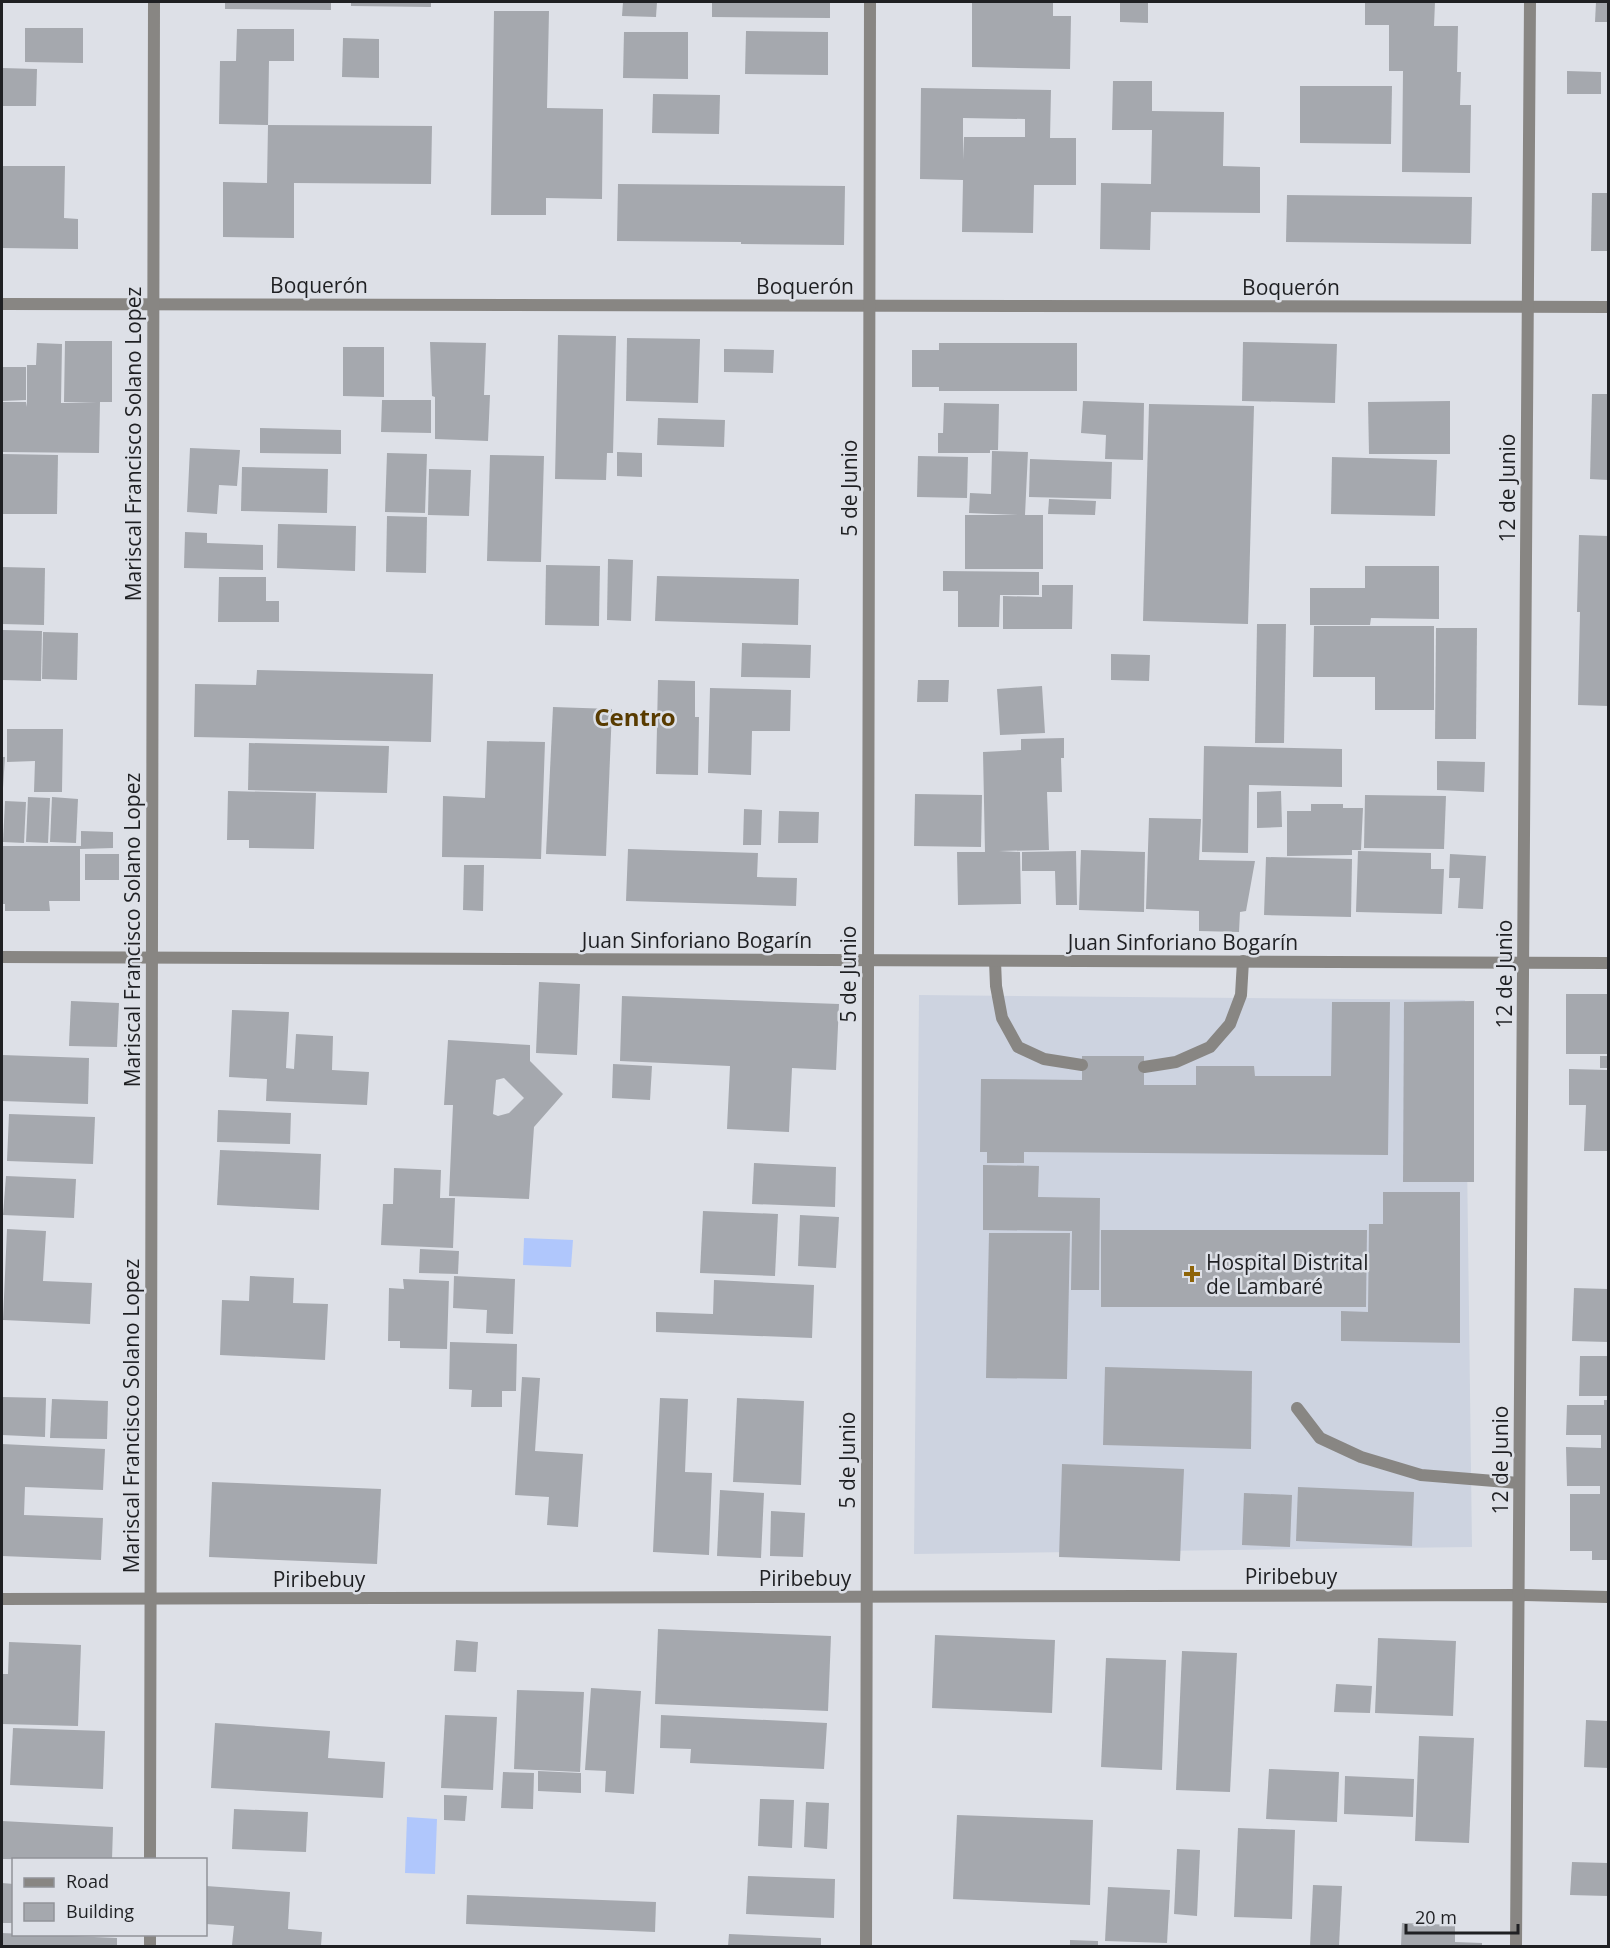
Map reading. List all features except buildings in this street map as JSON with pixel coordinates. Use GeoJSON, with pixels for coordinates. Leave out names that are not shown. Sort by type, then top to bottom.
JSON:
{"type":"FeatureCollection","features":[{"type":"Feature","properties":{"kind":"street","name":"Mariscal Francisco Solano Lopez"},"geometry":{"type":"LineString","coordinates":[[150,1858],[154,2]]}},
{"type":"Feature","properties":{"kind":"street","name":"5 de Junio"},"geometry":{"type":"LineString","coordinates":[[866,1947],[870,2]]}},
{"type":"Feature","properties":{"kind":"street","name":"12 de Junio"},"geometry":{"type":"LineString","coordinates":[[1516,1947],[1530,2]]}},
{"type":"Feature","properties":{"kind":"street","name":"Boquerón"},"geometry":{"type":"LineString","coordinates":[[2,304],[1608,307]]}},
{"type":"Feature","properties":{"kind":"street","name":"Juan Sinforiano Bogarín"},"geometry":{"type":"LineString","coordinates":[[2,957],[1608,963]]}},
{"type":"Feature","properties":{"kind":"street"},"geometry":{"type":"LineString","coordinates":[[995,961],[996,986],[1002,1018],[1018,1047],[1044,1059],[1082,1065]]}},
{"type":"Feature","properties":{"kind":"street"},"geometry":{"type":"LineString","coordinates":[[1144,1067],[1176,1062],[1210,1047],[1230,1024],[1240,995],[1243,961]]}},
{"type":"Feature","properties":{"kind":"street"},"geometry":{"type":"LineString","coordinates":[[1297,1408],[1320,1438],[1361,1457],[1421,1475],[1519,1483]]}},
{"type":"Feature","properties":{"kind":"street","name":"Piribebuy"},"geometry":{"type":"LineString","coordinates":[[2,1599],[1519,1595],[1608,1597]]}},
{"type":"Feature","properties":{"kind":"shaded area","name":"Hospital Distrital de Lambaré"},"geometry":{"type":"Polygon","coordinates":[[[919,995],[1465,1000],[1472,1547],[914,1554],[919,995]]]}},
{"type":"Feature","properties":{"kind":"water"},"geometry":{"type":"Polygon","coordinates":[[[524,1238],[573,1240],[571,1267],[523,1265],[524,1238]]]}},
{"type":"Feature","properties":{"kind":"water"},"geometry":{"type":"Polygon","coordinates":[[[407,1817],[437,1819],[435,1874],[405,1873],[407,1817]]]}},
{"type":"Feature","properties":{"kind":"place","name":"Hospital Distrital de Lambaré"},"geometry":{"type":"Point","coordinates":[1192,1274]}},
{"type":"Feature","properties":{"kind":"district","name":"Centro"},"geometry":{"type":"Point","coordinates":[635,716]}}]}
